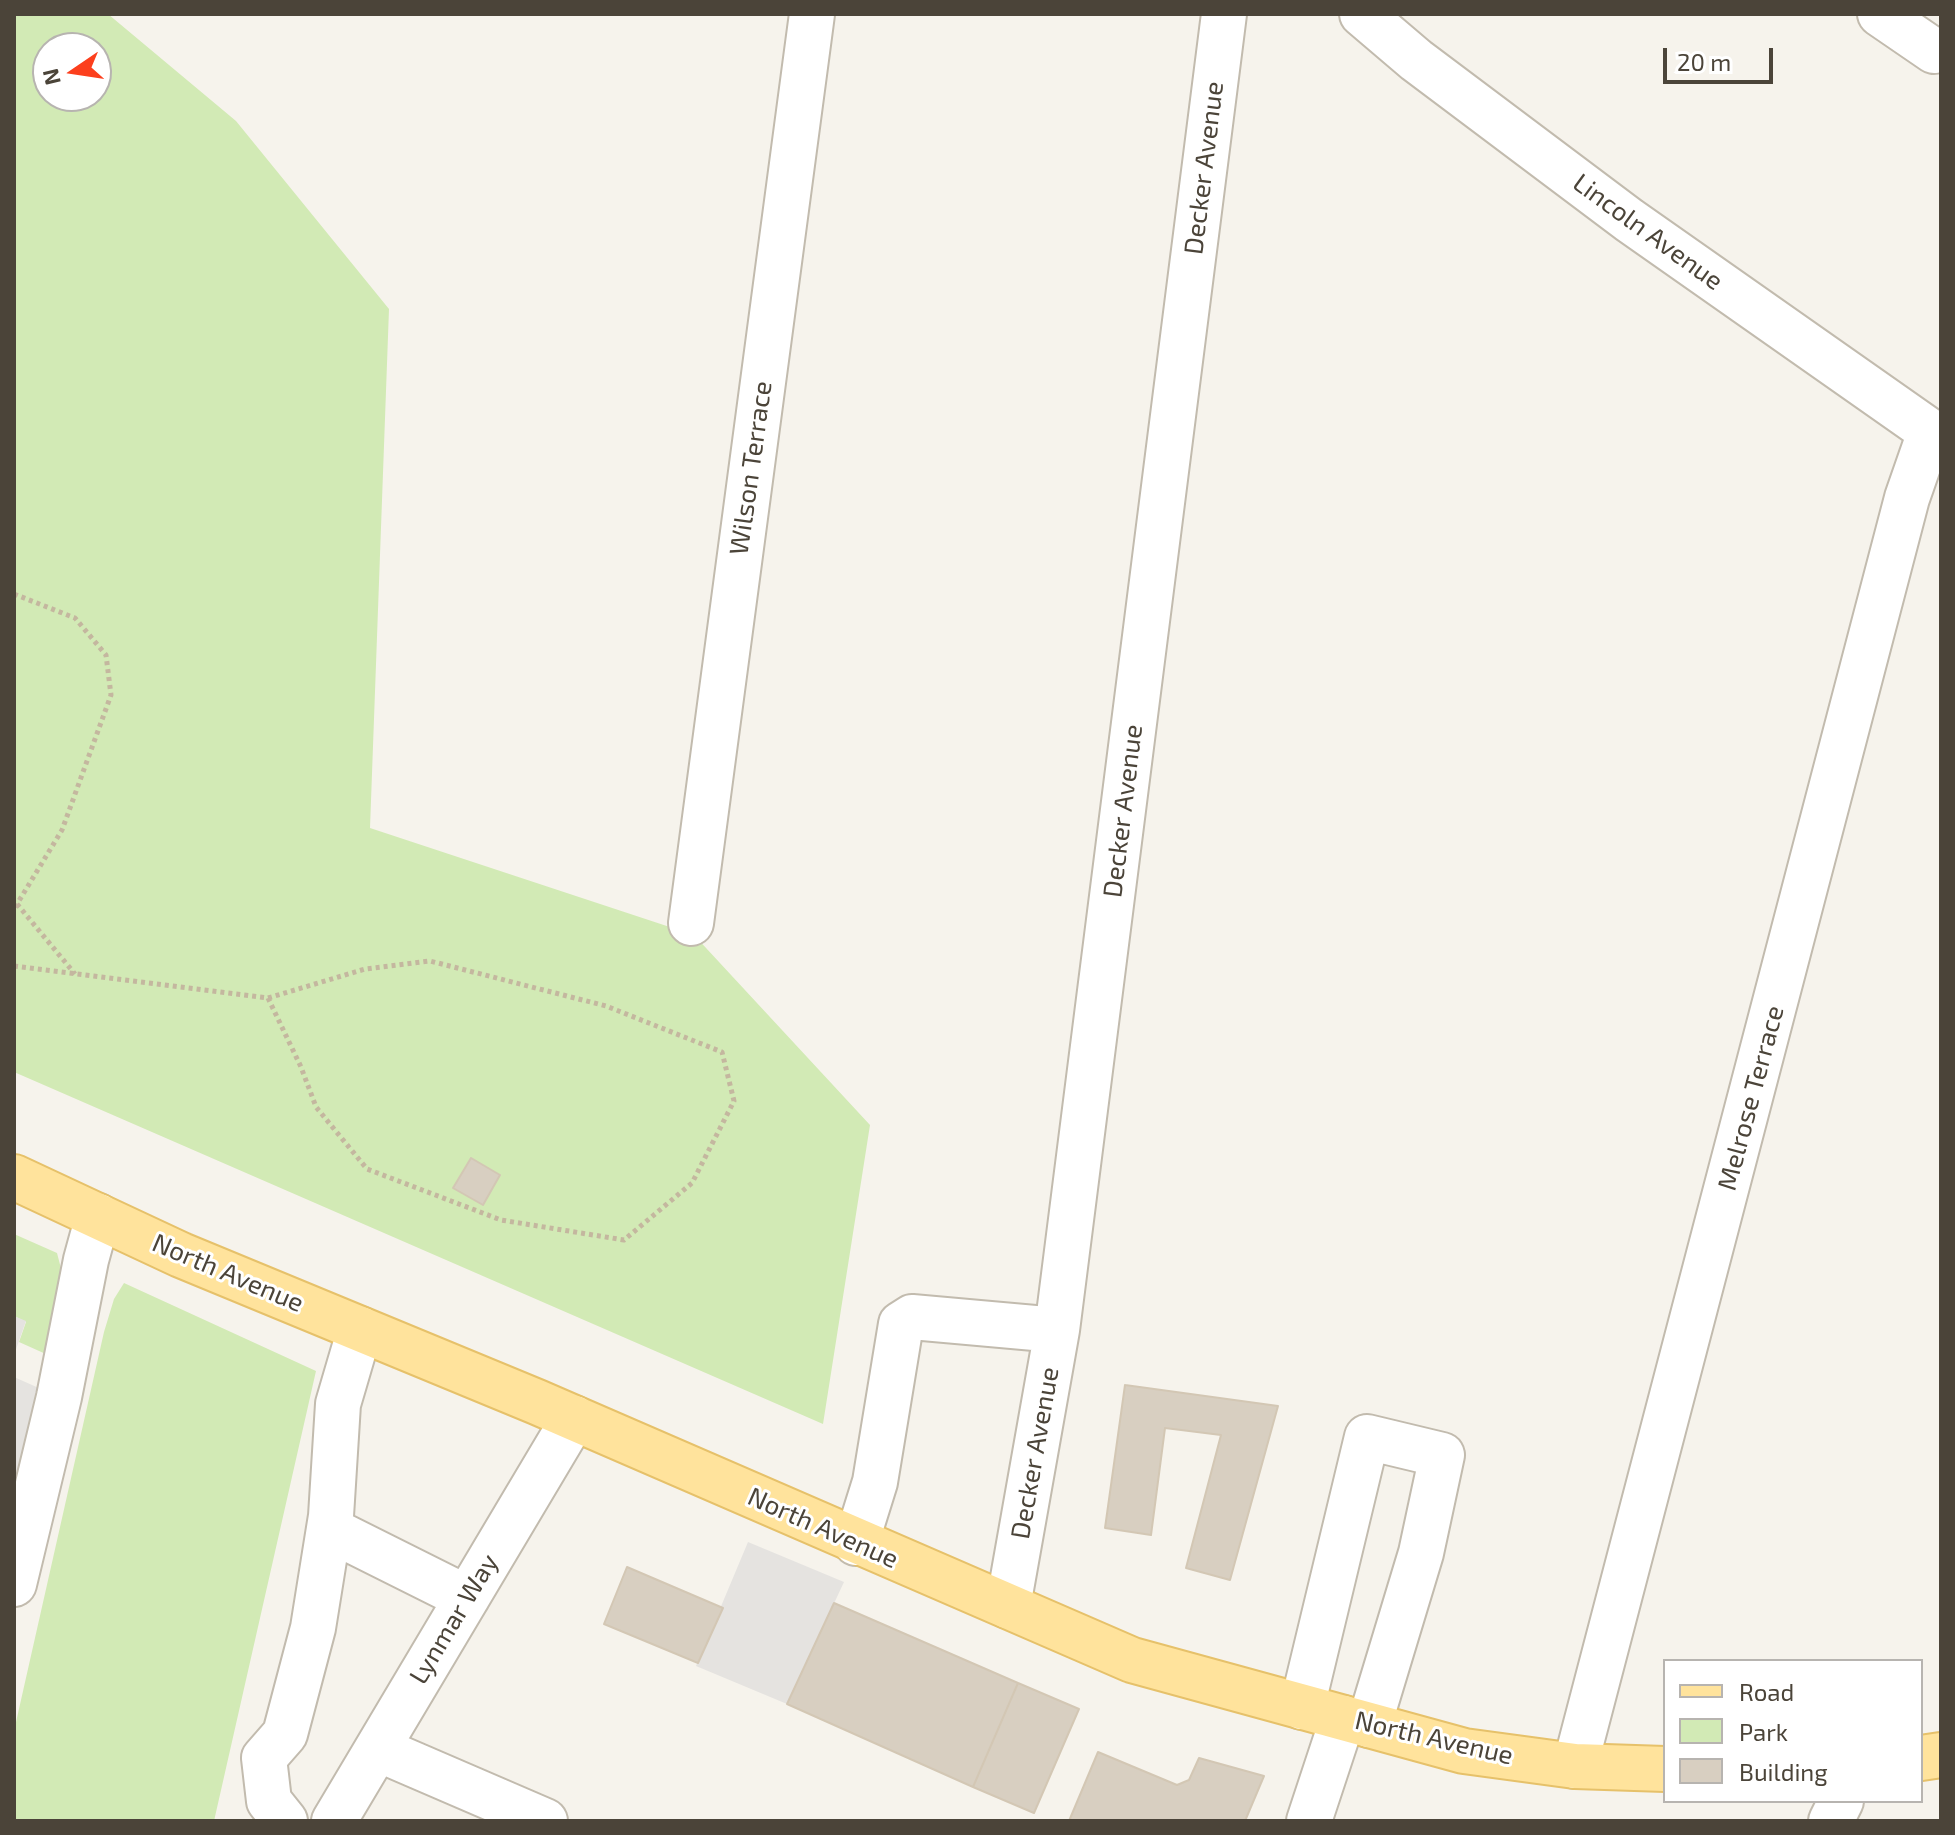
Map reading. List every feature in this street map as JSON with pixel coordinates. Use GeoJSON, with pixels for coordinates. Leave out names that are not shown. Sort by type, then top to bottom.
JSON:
{"type":"FeatureCollection","features":[{"type":"Feature","properties":{"kind":"main road","name":"North Avenue"},"geometry":{"type":"LineString","coordinates":[[14,1177],[181,1255],[574,1418],[856,1543],[1132,1660],[1464,1751],[1575,1766],[1663,1769]]}},
{"type":"Feature","properties":{"kind":"street","name":"Wilson Terrace"},"geometry":{"type":"LineString","coordinates":[[691,923],[812,14]]}},
{"type":"Feature","properties":{"kind":"street","name":"Decker Avenue"},"geometry":{"type":"LineString","coordinates":[[1008,1606],[1057,1330],[1224,14]]}},
{"type":"Feature","properties":{"kind":"street","name":"Lincoln Avenue"},"geometry":{"type":"LineString","coordinates":[[1362,14],[1416,60],[1629,220],[1936,436]]}},
{"type":"Feature","properties":{"kind":"street"},"geometry":{"type":"LineString","coordinates":[[1880,14],[1934,51]]}},
{"type":"Feature","properties":{"kind":"street","name":"Melrose Terrace"},"geometry":{"type":"LineString","coordinates":[[1575,1766],[1907,498],[1936,436]]}},
{"type":"Feature","properties":{"kind":"street"},"geometry":{"type":"LineString","coordinates":[[14,1584],[98,1216]]}},
{"type":"Feature","properties":{"kind":"street"},"geometry":{"type":"LineString","coordinates":[[856,1543],[875,1482],[901,1324],[912,1317],[1057,1330]]}},
{"type":"Feature","properties":{"kind":"street"},"geometry":{"type":"LineString","coordinates":[[285,1821],[269,1801],[264,1758],[285,1734],[313,1628],[329,1529],[338,1404],[360,1329]]}},
{"type":"Feature","properties":{"kind":"street","name":"Lynmar Way"},"geometry":{"type":"LineString","coordinates":[[334,1821],[574,1418]]}},
{"type":"Feature","properties":{"kind":"street"},"geometry":{"type":"LineString","coordinates":[[1309,1821],[1338,1716],[1367,1437],[1442,1455],[1421,1553],[1338,1716]]}},
{"type":"Feature","properties":{"kind":"street"},"geometry":{"type":"LineString","coordinates":[[329,1529],[467,1598]]}},
{"type":"Feature","properties":{"kind":"street"},"geometry":{"type":"LineString","coordinates":[[378,1749],[545,1821]]}},
{"type":"Feature","properties":{"kind":"street"},"geometry":{"type":"LineString","coordinates":[[1831,1821],[1840,1803]]}},
{"type":"Feature","properties":{"kind":"path"},"geometry":{"type":"LineString","coordinates":[[14,594],[75,618],[106,655],[111,695],[62,830],[15,907],[76,974]]}},
{"type":"Feature","properties":{"kind":"path"},"geometry":{"type":"LineString","coordinates":[[14,966],[268,998],[365,969],[430,961],[606,1006],[722,1052],[734,1101],[692,1183],[624,1240],[501,1220],[367,1169],[316,1107],[268,998]]}},
{"type":"Feature","properties":{"kind":"green space"},"geometry":{"type":"Polygon","coordinates":[[[14,14],[108,14],[236,121],[389,309],[370,828],[694,935],[870,1125],[823,1424],[14,1072],[14,14]]]}},
{"type":"Feature","properties":{"kind":"green space"},"geometry":{"type":"Polygon","coordinates":[[[14,1234],[57,1253],[64,1280],[48,1355],[19,1342],[26,1322],[14,1316],[14,1234]]]}},
{"type":"Feature","properties":{"kind":"green space"},"geometry":{"type":"Polygon","coordinates":[[[124,1283],[316,1371],[214,1821],[14,1821],[14,1731],[104,1332],[114,1299],[124,1283]]]}},
{"type":"Feature","properties":{"kind":"shaded area"},"geometry":{"type":"Polygon","coordinates":[[[14,1316],[26,1321],[14,1355],[14,1316]]]}},
{"type":"Feature","properties":{"kind":"shaded area"},"geometry":{"type":"Polygon","coordinates":[[[14,1377],[59,1397],[14,1584],[14,1377]]]}},
{"type":"Feature","properties":{"kind":"shaded area"},"geometry":{"type":"Polygon","coordinates":[[[748,1542],[844,1582],[787,1704],[696,1666],[748,1542]]]}},
{"type":"Feature","properties":{"kind":"building"},"geometry":{"type":"Polygon","coordinates":[[[471,1158],[500,1175],[483,1205],[453,1188],[471,1158]]]}},
{"type":"Feature","properties":{"kind":"building"},"geometry":{"type":"Polygon","coordinates":[[[1125,1385],[1278,1406],[1230,1580],[1186,1568],[1221,1435],[1165,1428],[1151,1535],[1105,1528],[1125,1385]]]}},
{"type":"Feature","properties":{"kind":"building"},"geometry":{"type":"Polygon","coordinates":[[[627,1567],[723,1608],[698,1663],[604,1624],[627,1567]]]}},
{"type":"Feature","properties":{"kind":"building"},"geometry":{"type":"Polygon","coordinates":[[[834,1603],[1018,1683],[973,1787],[787,1704],[834,1603]]]}},
{"type":"Feature","properties":{"kind":"building"},"geometry":{"type":"Polygon","coordinates":[[[1018,1683],[1079,1709],[1034,1813],[973,1787],[1018,1683]]]}},
{"type":"Feature","properties":{"kind":"building"},"geometry":{"type":"Polygon","coordinates":[[[1098,1752],[1177,1785],[1189,1780],[1199,1758],[1264,1776],[1245,1821],[1069,1821],[1098,1752]]]}}]}
